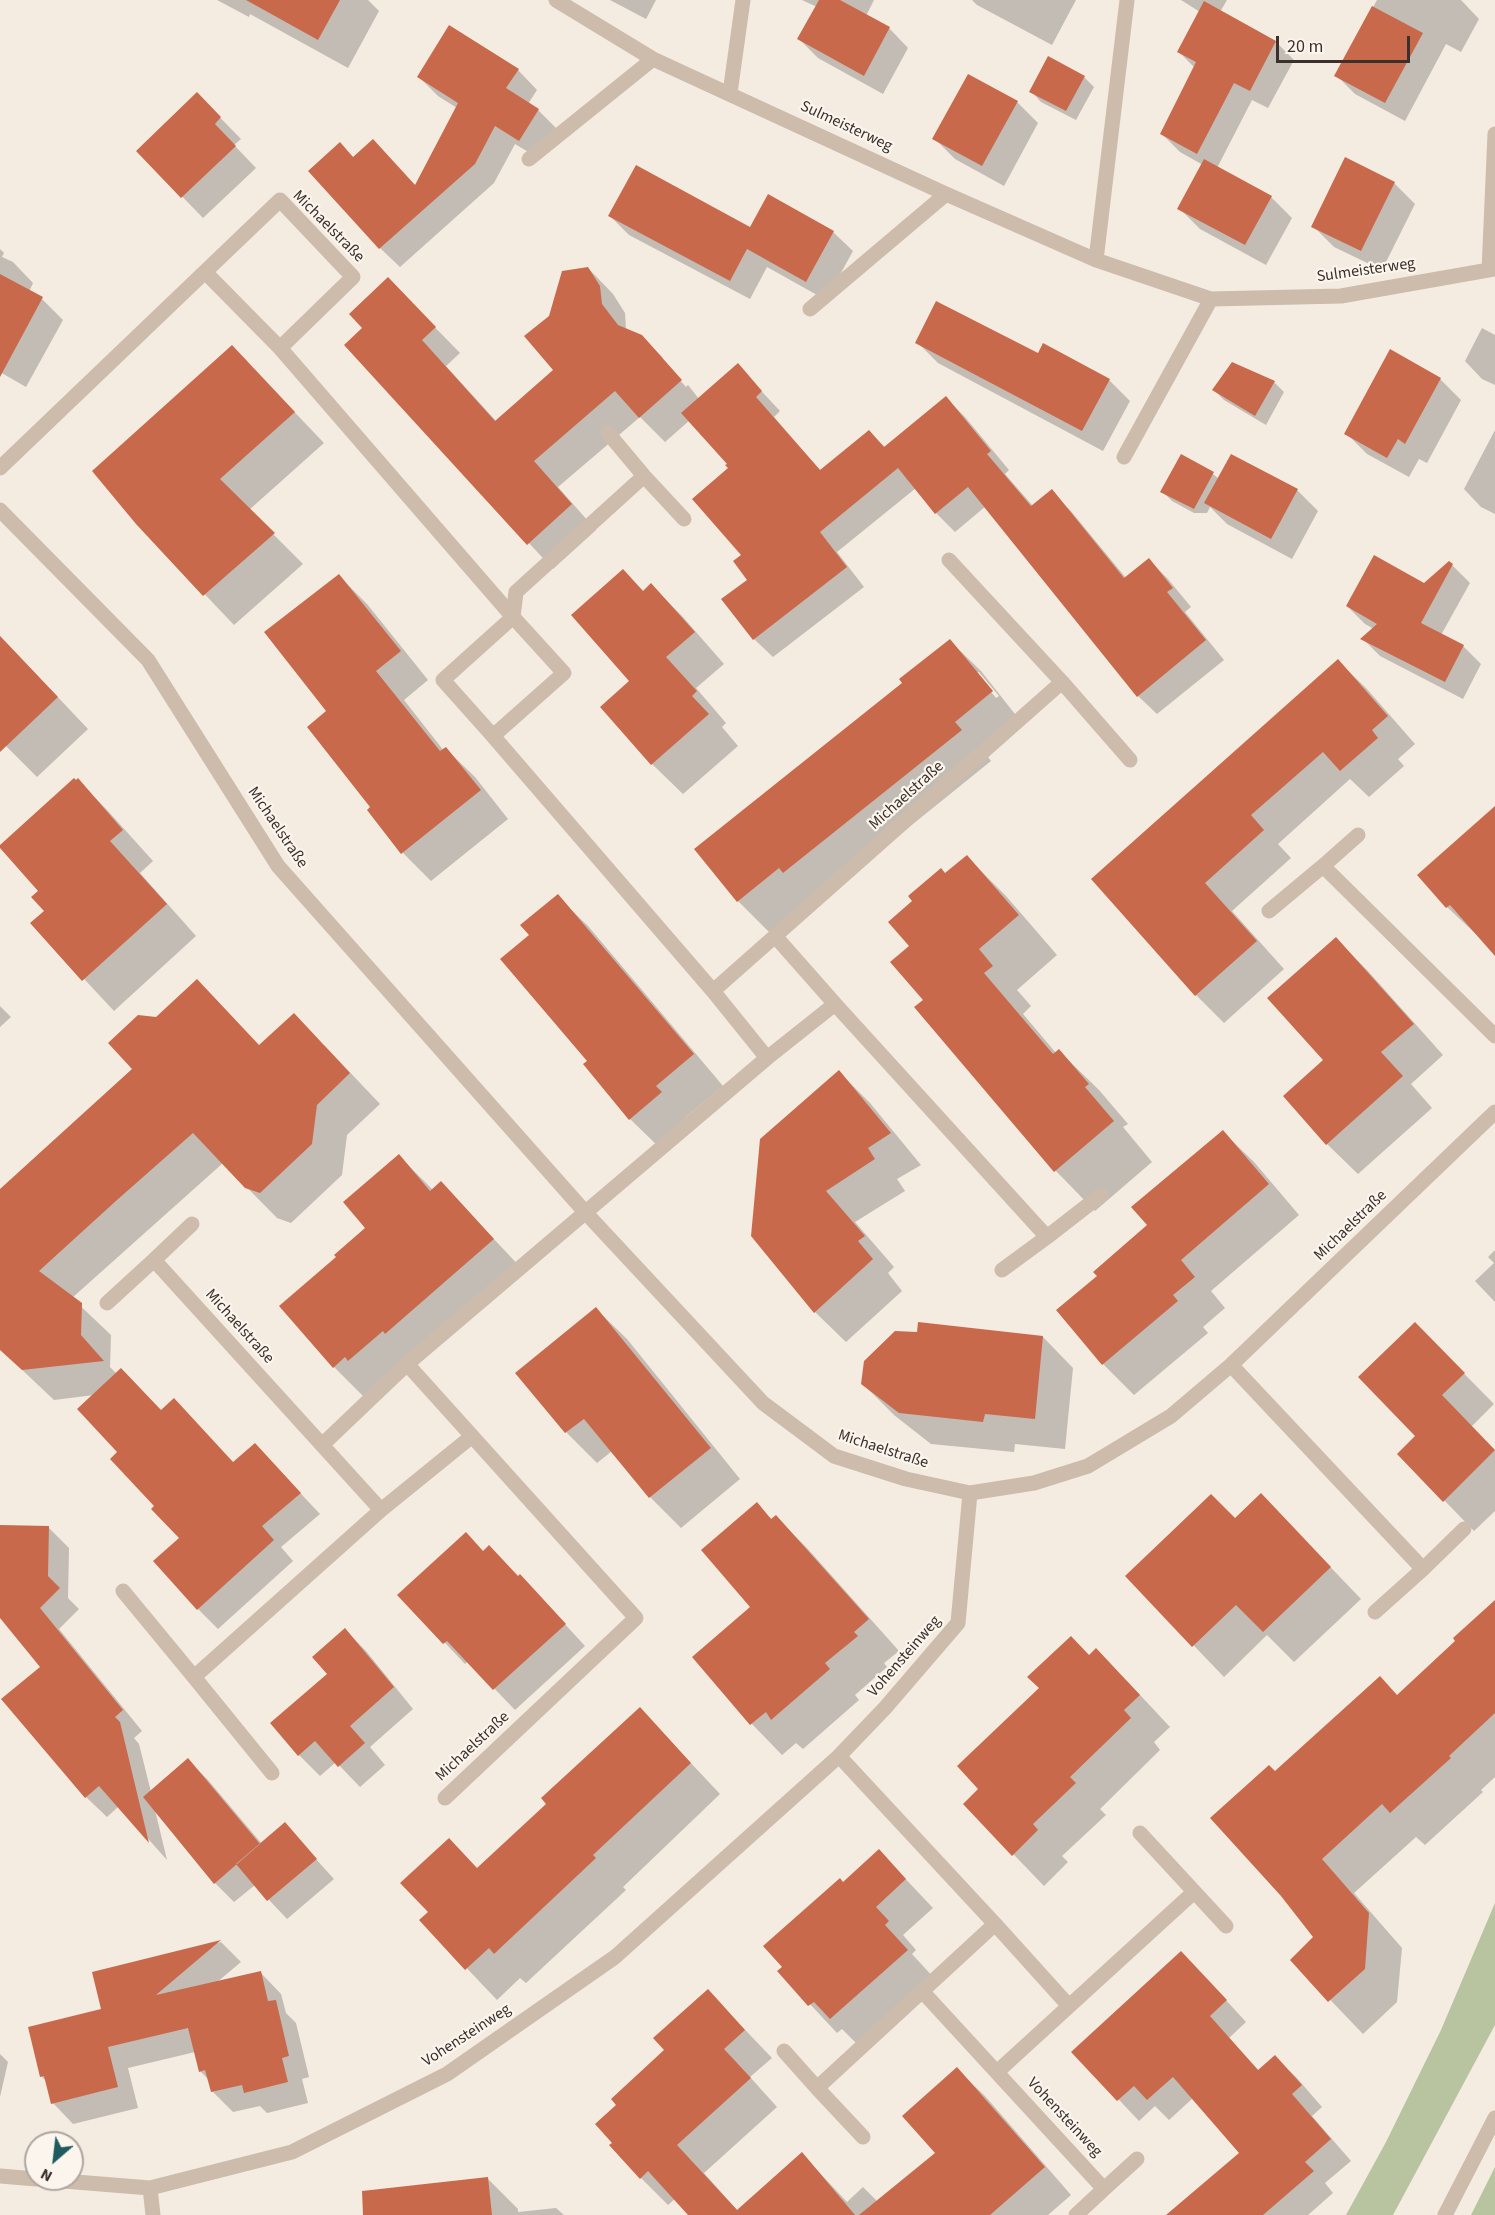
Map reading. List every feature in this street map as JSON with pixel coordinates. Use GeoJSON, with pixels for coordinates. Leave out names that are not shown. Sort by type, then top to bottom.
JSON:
{"type":"FeatureCollection","features":[{"type":"Feature","properties":{"kind":"street","name":"Sulmeisterweg"},"geometry":{"type":"LineString","coordinates":[[556,0],[653,58],[946,194],[1096,260],[1210,299],[1341,296],[1492,269],[1495,134]]}},
{"type":"Feature","properties":{"kind":"street"},"geometry":{"type":"LineString","coordinates":[[730,93],[743,0]]}},
{"type":"Feature","properties":{"kind":"street"},"geometry":{"type":"LineString","coordinates":[[1096,260],[1127,0]]}},
{"type":"Feature","properties":{"kind":"street"},"geometry":{"type":"LineString","coordinates":[[529,159],[653,58]]}},
{"type":"Feature","properties":{"kind":"street"},"geometry":{"type":"LineString","coordinates":[[810,309],[946,194]]}},
{"type":"Feature","properties":{"kind":"street","name":"Michaelstraße"},"geometry":{"type":"LineString","coordinates":[[0,468],[280,200],[353,277],[280,348]]}},
{"type":"Feature","properties":{"kind":"street"},"geometry":{"type":"LineString","coordinates":[[206,273],[280,348],[564,673],[493,736]]}},
{"type":"Feature","properties":{"kind":"street"},"geometry":{"type":"LineString","coordinates":[[1124,458],[1210,299]]}},
{"type":"Feature","properties":{"kind":"street"},"geometry":{"type":"LineString","coordinates":[[608,433],[684,519]]}},
{"type":"Feature","properties":{"kind":"street"},"geometry":{"type":"LineString","coordinates":[[644,476],[516,592],[513,617],[443,680],[713,990],[767,1058]]}},
{"type":"Feature","properties":{"kind":"street","name":"Michaelstraße"},"geometry":{"type":"LineString","coordinates":[[0,510],[148,660],[278,866],[585,1212],[763,1403],[834,1456],[906,1479],[970,1494],[1034,1483],[1088,1466],[1171,1416],[1231,1365],[1495,1112]]}},
{"type":"Feature","properties":{"kind":"street"},"geometry":{"type":"LineString","coordinates":[[949,561],[1062,682],[1130,760]]}},
{"type":"Feature","properties":{"kind":"street","name":"Michaelstraße"},"geometry":{"type":"LineString","coordinates":[[713,990],[1062,682]]}},
{"type":"Feature","properties":{"kind":"street"},"geometry":{"type":"LineString","coordinates":[[1269,911],[1358,835]]}},
{"type":"Feature","properties":{"kind":"street"},"geometry":{"type":"LineString","coordinates":[[1323,866],[1495,1036]]}},
{"type":"Feature","properties":{"kind":"street"},"geometry":{"type":"LineString","coordinates":[[775,936],[1047,1238]]}},
{"type":"Feature","properties":{"kind":"street"},"geometry":{"type":"LineString","coordinates":[[322,1445],[407,1364],[767,1058],[835,1004]]}},
{"type":"Feature","properties":{"kind":"street"},"geometry":{"type":"LineString","coordinates":[[1002,1270],[1101,1195]]}},
{"type":"Feature","properties":{"kind":"street"},"geometry":{"type":"LineString","coordinates":[[107,1303],[192,1224]]}},
{"type":"Feature","properties":{"kind":"street","name":"Michaelstraße"},"geometry":{"type":"LineString","coordinates":[[154,1260],[381,1510]]}},
{"type":"Feature","properties":{"kind":"street","name":"Michaelstraße"},"geometry":{"type":"LineString","coordinates":[[407,1364],[636,1618],[445,1798]]}},
{"type":"Feature","properties":{"kind":"street"},"geometry":{"type":"LineString","coordinates":[[1231,1365],[1423,1569]]}},
{"type":"Feature","properties":{"kind":"street"},"geometry":{"type":"LineString","coordinates":[[194,1677],[381,1510],[471,1437]]}},
{"type":"Feature","properties":{"kind":"street","name":"Vohensteinweg"},"geometry":{"type":"LineString","coordinates":[[84,2183],[150,2188],[292,2152],[447,2074],[615,1957],[839,1756],[885,1708],[958,1623],[970,1494]]}},
{"type":"Feature","properties":{"kind":"street"},"geometry":{"type":"LineString","coordinates":[[1376,1612],[1464,1529]]}},
{"type":"Feature","properties":{"kind":"street"},"geometry":{"type":"LineString","coordinates":[[123,1591],[272,1773]]}},
{"type":"Feature","properties":{"kind":"street"},"geometry":{"type":"LineString","coordinates":[[839,1756],[1069,2006]]}},
{"type":"Feature","properties":{"kind":"street"},"geometry":{"type":"LineString","coordinates":[[1140,1833],[1226,1926]]}},
{"type":"Feature","properties":{"kind":"street"},"geometry":{"type":"LineString","coordinates":[[997,2072],[1194,1892]]}},
{"type":"Feature","properties":{"kind":"street"},"geometry":{"type":"LineString","coordinates":[[817,2088],[995,1924]]}},
{"type":"Feature","properties":{"kind":"street","name":"Vohensteinweg"},"geometry":{"type":"LineString","coordinates":[[922,1991],[1104,2189]]}},
{"type":"Feature","properties":{"kind":"street"},"geometry":{"type":"LineString","coordinates":[[784,2051],[863,2137]]}},
{"type":"Feature","properties":{"kind":"street"},"geometry":{"type":"LineString","coordinates":[[1445,2215],[1495,2118]]}},
{"type":"Feature","properties":{"kind":"street"},"geometry":{"type":"LineString","coordinates":[[1076,2215],[1137,2158]]}},
{"type":"Feature","properties":{"kind":"street","name":"Vohensteinweg"},"geometry":{"type":"LineString","coordinates":[[0,2176],[24,2178]]}},
{"type":"Feature","properties":{"kind":"street"},"geometry":{"type":"LineString","coordinates":[[150,2188],[153,2215]]}},
{"type":"Feature","properties":{"kind":"green space"},"geometry":{"type":"Polygon","coordinates":[[[1495,1903],[1495,2025],[1393,2215],[1346,2215],[1386,2142],[1441,2030],[1495,1903]]]}},
{"type":"Feature","properties":{"kind":"green space"},"geometry":{"type":"Polygon","coordinates":[[[1495,2167],[1495,2215],[1471,2215],[1495,2167]]]}},
{"type":"Feature","properties":{"kind":"building"},"geometry":{"type":"Polygon","coordinates":[[[246,0],[340,0],[318,40],[246,0]]]}},
{"type":"Feature","properties":{"kind":"building"},"geometry":{"type":"Polygon","coordinates":[[[819,0],[840,0],[890,27],[864,76],[797,39],[819,0]]]}},
{"type":"Feature","properties":{"kind":"building"},"geometry":{"type":"Polygon","coordinates":[[[1204,1],[1276,41],[1250,91],[1234,83],[1197,154],[1160,134],[1196,62],[1177,52],[1204,1]]]}},
{"type":"Feature","properties":{"kind":"building"},"geometry":{"type":"Polygon","coordinates":[[[1372,6],[1423,33],[1385,103],[1334,76],[1372,6]]]}},
{"type":"Feature","properties":{"kind":"building"},"geometry":{"type":"Polygon","coordinates":[[[449,25],[519,69],[506,88],[539,109],[519,141],[495,126],[475,164],[379,249],[308,171],[340,142],[353,157],[373,139],[415,185],[458,103],[417,77],[449,25]]]}},
{"type":"Feature","properties":{"kind":"building"},"geometry":{"type":"Polygon","coordinates":[[[1048,56],[1085,76],[1066,111],[1029,92],[1048,56]]]}},
{"type":"Feature","properties":{"kind":"building"},"geometry":{"type":"Polygon","coordinates":[[[968,74],[1018,101],[982,166],[932,139],[968,74]]]}},
{"type":"Feature","properties":{"kind":"building"},"geometry":{"type":"Polygon","coordinates":[[[197,92],[221,117],[215,124],[236,146],[181,198],[136,151],[197,92]]]}},
{"type":"Feature","properties":{"kind":"building"},"geometry":{"type":"Polygon","coordinates":[[[1345,157],[1395,182],[1361,251],[1311,227],[1345,157]]]}},
{"type":"Feature","properties":{"kind":"building"},"geometry":{"type":"Polygon","coordinates":[[[1204,159],[1272,196],[1245,245],[1177,209],[1204,159]]]}},
{"type":"Feature","properties":{"kind":"building"},"geometry":{"type":"Polygon","coordinates":[[[636,165],[750,227],[768,194],[834,231],[806,282],[747,249],[730,281],[608,216],[636,165]]]}},
{"type":"Feature","properties":{"kind":"building"},"geometry":{"type":"Polygon","coordinates":[[[588,267],[600,286],[602,304],[618,325],[642,335],[682,380],[639,418],[615,391],[534,461],[572,504],[527,545],[344,345],[362,328],[349,314],[388,277],[436,327],[422,340],[495,421],[553,370],[524,336],[549,316],[562,271],[588,267]]]}},
{"type":"Feature","properties":{"kind":"building"},"geometry":{"type":"Polygon","coordinates":[[[0,274],[43,297],[0,377],[0,274]]]}},
{"type":"Feature","properties":{"kind":"building"},"geometry":{"type":"Polygon","coordinates":[[[936,301],[1038,353],[1043,343],[1110,379],[1082,431],[915,343],[936,301]]]}},
{"type":"Feature","properties":{"kind":"building"},"geometry":{"type":"Polygon","coordinates":[[[232,345],[295,412],[220,479],[275,533],[203,596],[136,524],[92,471],[232,345]]]}},
{"type":"Feature","properties":{"kind":"building"},"geometry":{"type":"Polygon","coordinates":[[[1390,349],[1441,378],[1405,444],[1398,439],[1387,458],[1344,434],[1390,349]]]}},
{"type":"Feature","properties":{"kind":"building"},"geometry":{"type":"Polygon","coordinates":[[[1232,362],[1275,381],[1255,416],[1212,390],[1232,362]]]}},
{"type":"Feature","properties":{"kind":"building"},"geometry":{"type":"Polygon","coordinates":[[[738,363],[762,391],[756,397],[820,470],[869,430],[884,447],[946,396],[991,451],[987,454],[1031,506],[1052,489],[1124,578],[1149,558],[1173,588],[1167,592],[1206,640],[1137,697],[968,487],[935,514],[898,468],[820,532],[847,567],[753,640],[721,599],[747,580],[733,561],[741,555],[692,499],[728,468],[725,465],[727,464],[681,413],[738,363]]]}},
{"type":"Feature","properties":{"kind":"building"},"geometry":{"type":"Polygon","coordinates":[[[1181,454],[1214,472],[1194,509],[1160,492],[1181,454]]]}},
{"type":"Feature","properties":{"kind":"building"},"geometry":{"type":"Polygon","coordinates":[[[1231,454],[1298,489],[1271,539],[1204,503],[1231,454]]]}},
{"type":"Feature","properties":{"kind":"building"},"geometry":{"type":"Polygon","coordinates":[[[1374,555],[1424,583],[1449,561],[1453,564],[1421,623],[1464,645],[1445,682],[1360,639],[1377,624],[1346,606],[1374,555]]]}},
{"type":"Feature","properties":{"kind":"building"},"geometry":{"type":"Polygon","coordinates":[[[623,569],[643,591],[651,583],[695,632],[666,657],[697,691],[692,696],[709,714],[651,765],[600,707],[629,681],[571,615],[623,569]]]}},
{"type":"Feature","properties":{"kind":"building"},"geometry":{"type":"Polygon","coordinates":[[[339,574],[401,651],[376,671],[440,751],[446,747],[481,790],[401,854],[367,810],[370,807],[307,727],[326,711],[264,632],[339,574]]]}},
{"type":"Feature","properties":{"kind":"building"},"geometry":{"type":"Polygon","coordinates":[[[0,636],[58,697],[0,752],[0,636]]]}},
{"type":"Feature","properties":{"kind":"building"},"geometry":{"type":"Polygon","coordinates":[[[950,639],[993,691],[955,722],[962,730],[783,873],[779,868],[737,902],[694,849],[902,683],[899,679],[950,639]]]}},
{"type":"Feature","properties":{"kind":"building"},"geometry":{"type":"Polygon","coordinates":[[[1338,659],[1388,716],[1372,730],[1378,738],[1340,771],[1323,752],[1251,815],[1264,830],[1205,883],[1257,941],[1195,996],[1091,879],[1338,659]]]}},
{"type":"Feature","properties":{"kind":"building"},"geometry":{"type":"Polygon","coordinates":[[[74,778],[76,780],[78,778],[123,830],[110,841],[167,904],[82,981],[30,923],[44,911],[31,897],[38,891],[0,848],[0,845],[74,778]]]}},
{"type":"Feature","properties":{"kind":"building"},"geometry":{"type":"Polygon","coordinates":[[[1495,806],[1495,956],[1450,905],[1446,908],[1417,875],[1495,806]]]}},
{"type":"Feature","properties":{"kind":"building"},"geometry":{"type":"Polygon","coordinates":[[[967,855],[1019,915],[979,949],[993,966],[984,973],[1053,1054],[1059,1049],[1089,1084],[1085,1087],[1114,1121],[1054,1172],[914,1007],[923,1000],[890,962],[909,946],[888,922],[912,901],[908,896],[941,868],[945,873],[967,855]]]}},
{"type":"Feature","properties":{"kind":"building"},"geometry":{"type":"Polygon","coordinates":[[[558,894],[694,1054],[656,1086],[662,1092],[629,1120],[583,1064],[587,1061],[500,959],[529,935],[520,925],[558,894]]]}},
{"type":"Feature","properties":{"kind":"building"},"geometry":{"type":"Polygon","coordinates":[[[1336,937],[1414,1024],[1381,1052],[1403,1076],[1326,1145],[1283,1096],[1323,1060],[1267,998],[1336,937]]]}},
{"type":"Feature","properties":{"kind":"building"},"geometry":{"type":"Polygon","coordinates":[[[197,979],[259,1045],[294,1013],[350,1073],[317,1105],[312,1144],[260,1193],[245,1188],[193,1133],[117,1200],[39,1271],[82,1303],[81,1335],[104,1361],[22,1370],[0,1350],[0,1189],[132,1069],[108,1043],[138,1015],[156,1017],[197,979]]]}},
{"type":"Feature","properties":{"kind":"building"},"geometry":{"type":"Polygon","coordinates":[[[839,1070],[891,1133],[868,1148],[875,1159],[826,1191],[865,1236],[858,1241],[873,1259],[814,1313],[751,1236],[760,1139],[839,1070]]]}},
{"type":"Feature","properties":{"kind":"building"},"geometry":{"type":"Polygon","coordinates":[[[1223,1130],[1269,1184],[1181,1260],[1195,1277],[1173,1295],[1178,1301],[1102,1365],[1056,1310],[1097,1276],[1093,1272],[1147,1225],[1131,1207],[1223,1130]]]}},
{"type":"Feature","properties":{"kind":"building"},"geometry":{"type":"Polygon","coordinates":[[[399,1154],[430,1191],[441,1181],[494,1239],[385,1334],[383,1331],[348,1361],[345,1357],[333,1368],[279,1306],[336,1257],[334,1255],[365,1228],[343,1202],[399,1154]]]}},
{"type":"Feature","properties":{"kind":"building"},"geometry":{"type":"Polygon","coordinates":[[[596,1307],[711,1448],[649,1498],[584,1419],[565,1433],[515,1373],[596,1307]]]}},
{"type":"Feature","properties":{"kind":"building"},"geometry":{"type":"Polygon","coordinates":[[[918,1322],[1043,1336],[1035,1419],[985,1414],[983,1422],[899,1413],[861,1384],[864,1361],[895,1331],[917,1332],[918,1322]]]}},
{"type":"Feature","properties":{"kind":"building"},"geometry":{"type":"Polygon","coordinates":[[[1415,1322],[1465,1373],[1442,1395],[1495,1450],[1443,1502],[1397,1454],[1415,1436],[1358,1377],[1415,1322]]]}},
{"type":"Feature","properties":{"kind":"building"},"geometry":{"type":"Polygon","coordinates":[[[121,1368],[161,1410],[174,1398],[233,1462],[255,1443],[301,1493],[262,1526],[274,1540],[197,1610],[153,1561],[179,1538],[151,1509],[154,1506],[110,1459],[117,1452],[77,1409],[121,1368]]]}},
{"type":"Feature","properties":{"kind":"building"},"geometry":{"type":"Polygon","coordinates":[[[1261,1493],[1331,1567],[1263,1632],[1236,1605],[1192,1647],[1125,1576],[1211,1494],[1235,1518],[1261,1493]]]}},
{"type":"Feature","properties":{"kind":"building"},"geometry":{"type":"Polygon","coordinates":[[[757,1502],[771,1519],[776,1515],[869,1619],[854,1632],[858,1636],[825,1663],[830,1669],[771,1720],[766,1712],[750,1725],[692,1657],[750,1607],[701,1550],[757,1502]]]}},
{"type":"Feature","properties":{"kind":"building"},"geometry":{"type":"Polygon","coordinates":[[[0,1525],[49,1526],[48,1576],[60,1588],[40,1608],[123,1710],[115,1717],[120,1722],[149,1843],[99,1786],[85,1798],[1,1699],[40,1667],[0,1618],[0,1525]]]}},
{"type":"Feature","properties":{"kind":"building"},"geometry":{"type":"Polygon","coordinates":[[[466,1532],[483,1551],[489,1545],[518,1576],[520,1574],[566,1624],[493,1690],[447,1641],[443,1644],[397,1595],[466,1532]]]}},
{"type":"Feature","properties":{"kind":"building"},"geometry":{"type":"Polygon","coordinates":[[[1495,1600],[1495,1713],[1449,1756],[1451,1758],[1390,1813],[1382,1804],[1322,1859],[1369,1913],[1365,1969],[1328,2002],[1290,1960],[1313,1937],[1281,1896],[1210,1818],[1269,1765],[1275,1771],[1380,1676],[1397,1695],[1455,1641],[1453,1638],[1495,1600]]]}},
{"type":"Feature","properties":{"kind":"building"},"geometry":{"type":"Polygon","coordinates":[[[345,1628],[394,1687],[350,1726],[365,1743],[338,1767],[315,1741],[298,1756],[270,1723],[327,1674],[312,1657],[345,1628]]]}},
{"type":"Feature","properties":{"kind":"building"},"geometry":{"type":"Polygon","coordinates":[[[1071,1636],[1089,1655],[1096,1648],[1140,1695],[1124,1710],[1131,1718],[1070,1777],[1076,1783],[1033,1824],[1038,1830],[1012,1856],[963,1804],[978,1789],[957,1766],[1039,1688],[1027,1677],[1071,1636]]]}},
{"type":"Feature","properties":{"kind":"building"},"geometry":{"type":"Polygon","coordinates":[[[640,1707],[691,1763],[593,1855],[596,1858],[494,1954],[489,1948],[465,1970],[419,1920],[428,1912],[400,1883],[449,1838],[477,1868],[546,1804],[541,1798],[640,1707]]]}},
{"type":"Feature","properties":{"kind":"building"},"geometry":{"type":"Polygon","coordinates":[[[188,1758],[260,1844],[214,1884],[143,1797],[188,1758]]]}},
{"type":"Feature","properties":{"kind":"building"},"geometry":{"type":"Polygon","coordinates":[[[285,1822],[317,1859],[267,1901],[236,1864],[285,1822]]]}},
{"type":"Feature","properties":{"kind":"building"},"geometry":{"type":"Polygon","coordinates":[[[879,1849],[906,1879],[876,1907],[889,1921],[885,1925],[908,1950],[830,2019],[814,2002],[808,2006],[777,1971],[782,1967],[763,1946],[840,1878],[843,1882],[879,1849]]]}},
{"type":"Feature","properties":{"kind":"building"},"geometry":{"type":"Polygon","coordinates":[[[221,1940],[156,1995],[261,1971],[268,2001],[276,2000],[289,2056],[282,2058],[288,2082],[244,2093],[242,2085],[211,2092],[205,2070],[199,2072],[188,2028],[108,2047],[118,2087],[51,2104],[44,2076],[40,2077],[28,2027],[101,2009],[92,1972],[221,1940]]]}},
{"type":"Feature","properties":{"kind":"building"},"geometry":{"type":"Polygon","coordinates":[[[1181,1951],[1227,2000],[1210,2016],[1258,2070],[1275,2055],[1302,2085],[1292,2094],[1331,2139],[1305,2162],[1314,2171],[1263,2215],[1166,2215],[1239,2153],[1173,2077],[1147,2100],[1134,2086],[1117,2101],[1071,2052],[1181,1951]]]}},
{"type":"Feature","properties":{"kind":"building"},"geometry":{"type":"Polygon","coordinates":[[[708,1989],[745,2030],[724,2049],[751,2078],[677,2145],[737,2210],[802,2152],[855,2215],[688,2215],[648,2171],[640,2179],[609,2145],[612,2143],[595,2124],[616,2105],[611,2099],[664,2050],[653,2038],[708,1989]]]}},
{"type":"Feature","properties":{"kind":"building"},"geometry":{"type":"Polygon","coordinates":[[[957,2067],[1045,2167],[990,2215],[859,2215],[935,2153],[902,2116],[957,2067]]]}},
{"type":"Feature","properties":{"kind":"building"},"geometry":{"type":"Polygon","coordinates":[[[488,2177],[492,2215],[363,2215],[362,2191],[488,2177]]]}}]}
